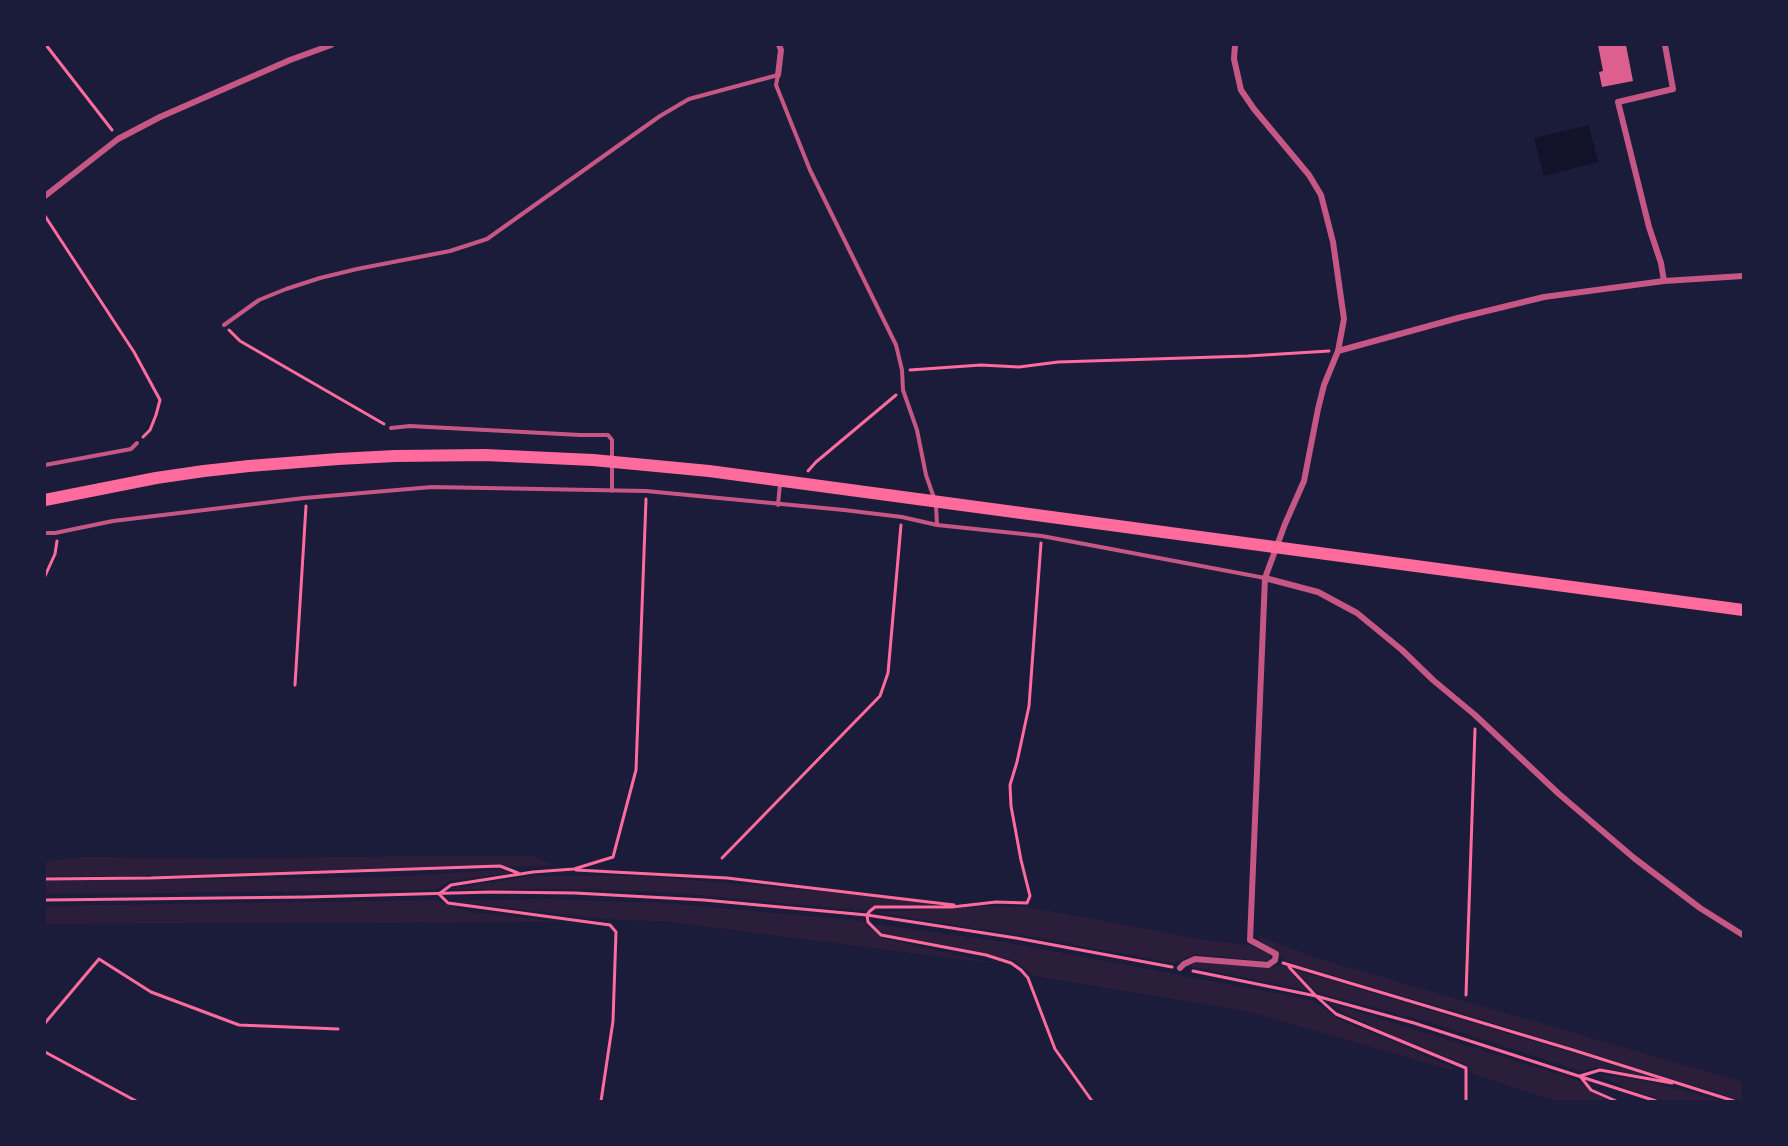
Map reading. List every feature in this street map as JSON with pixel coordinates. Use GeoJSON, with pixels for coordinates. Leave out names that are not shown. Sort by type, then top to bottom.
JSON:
{"type":"FeatureCollection","features":[{"type":"Feature","properties":{"kind":"main road"},"geometry":{"type":"LineString","coordinates":[[45,500],[204,471],[338,459],[485,455],[613,461],[709,471],[1743,610]]}},
{"type":"Feature","properties":{"kind":"street"},"geometry":{"type":"LineString","coordinates":[[45,196],[118,139],[160,117],[290,60],[331,45]]}},
{"type":"Feature","properties":{"kind":"street"},"geometry":{"type":"LineString","coordinates":[[778,45],[781,50],[778,75]]}},
{"type":"Feature","properties":{"kind":"street"},"geometry":{"type":"LineString","coordinates":[[1180,968],[1195,958],[1268,964],[1275,960],[1276,954],[1250,940],[1265,578],[1304,482],[1324,385],[1338,351],[1344,318],[1333,242],[1321,195],[1309,175],[1241,90],[1234,59],[1235,45]]}},
{"type":"Feature","properties":{"kind":"street"},"geometry":{"type":"LineString","coordinates":[[1664,280],[1618,102],[1673,89],[1665,45]]}},
{"type":"Feature","properties":{"kind":"street"},"geometry":{"type":"LineString","coordinates":[[1338,351],[1544,297],[1664,280],[1743,276]]}},
{"type":"Feature","properties":{"kind":"street"},"geometry":{"type":"LineString","coordinates":[[1265,578],[1318,592],[1357,614],[1402,650],[1559,794],[1634,858],[1700,908],[1743,935]]}},
{"type":"Feature","properties":{"kind":"lane"},"geometry":{"type":"LineString","coordinates":[[224,325],[259,300],[286,289],[357,269],[450,251],[487,238],[660,116],[689,99],[778,75],[776,86],[810,170],[896,345],[902,370],[903,390],[917,430],[926,475],[935,501],[937,525]]}},
{"type":"Feature","properties":{"kind":"lane"},"geometry":{"type":"LineString","coordinates":[[391,428],[410,426],[608,435],[612,440],[612,490]]}},
{"type":"Feature","properties":{"kind":"lane"},"geometry":{"type":"LineString","coordinates":[[45,465],[130,449],[137,443]]}},
{"type":"Feature","properties":{"kind":"lane"},"geometry":{"type":"LineString","coordinates":[[778,505],[781,481]]}},
{"type":"Feature","properties":{"kind":"lane"},"geometry":{"type":"LineString","coordinates":[[45,533],[113,521],[304,498],[432,487],[646,491],[844,510],[937,525],[1042,536],[1265,578]]}},
{"type":"Feature","properties":{"kind":"path"},"geometry":{"type":"LineString","coordinates":[[46,45],[118,139]]}},
{"type":"Feature","properties":{"kind":"path"},"geometry":{"type":"LineString","coordinates":[[45,216],[134,351],[160,400],[150,430],[137,443]]}},
{"type":"Feature","properties":{"kind":"path"},"geometry":{"type":"LineString","coordinates":[[224,325],[240,341],[391,428]]}},
{"type":"Feature","properties":{"kind":"path"},"geometry":{"type":"LineString","coordinates":[[902,370],[981,365],[1019,367],[1058,362],[1338,351]]}},
{"type":"Feature","properties":{"kind":"path"},"geometry":{"type":"LineString","coordinates":[[804,484],[807,471],[816,462],[903,390]]}},
{"type":"Feature","properties":{"kind":"path"},"geometry":{"type":"LineString","coordinates":[[439,894],[451,885],[520,874],[574,869],[613,857],[636,770],[646,491]]}},
{"type":"Feature","properties":{"kind":"path"},"geometry":{"type":"LineString","coordinates":[[296,685],[306,507],[304,498]]}},
{"type":"Feature","properties":{"kind":"path"},"geometry":{"type":"LineString","coordinates":[[722,858],[880,696],[888,673],[902,518]]}},
{"type":"Feature","properties":{"kind":"path"},"geometry":{"type":"LineString","coordinates":[[45,576],[57,543],[55,533]]}},
{"type":"Feature","properties":{"kind":"path"},"geometry":{"type":"LineString","coordinates":[[1042,536],[1029,706],[1010,785],[1011,806],[1030,896],[1027,903],[996,902],[962,906],[875,907],[867,915],[868,922],[881,935],[986,955],[1011,963],[1021,970],[1028,978],[1055,1049],[1092,1101]]}},
{"type":"Feature","properties":{"kind":"path"},"geometry":{"type":"LineString","coordinates":[[1466,995],[1475,715]]}},
{"type":"Feature","properties":{"kind":"path"},"geometry":{"type":"LineString","coordinates":[[45,879],[151,878],[500,866],[520,874]]}},
{"type":"Feature","properties":{"kind":"path"},"geometry":{"type":"LineString","coordinates":[[563,869],[727,878],[962,906]]}},
{"type":"Feature","properties":{"kind":"path"},"geometry":{"type":"LineString","coordinates":[[45,900],[575,892],[705,900],[867,915],[1016,938],[1316,996],[1414,1023],[1656,1101]]}},
{"type":"Feature","properties":{"kind":"path"},"geometry":{"type":"LineString","coordinates":[[439,894],[448,903],[610,925],[616,932],[613,1022],[600,1101]]}},
{"type":"Feature","properties":{"kind":"path"},"geometry":{"type":"LineString","coordinates":[[45,1023],[99,959],[151,992],[238,1025],[338,1029]]}},
{"type":"Feature","properties":{"kind":"path"},"geometry":{"type":"LineString","coordinates":[[1275,960],[1734,1101]]}},
{"type":"Feature","properties":{"kind":"path"},"geometry":{"type":"LineString","coordinates":[[1288,965],[1336,1014],[1466,1068],[1466,1101]]}},
{"type":"Feature","properties":{"kind":"path"},"geometry":{"type":"LineString","coordinates":[[45,1052],[136,1101]]}},
{"type":"Feature","properties":{"kind":"path"},"geometry":{"type":"LineString","coordinates":[[1580,1076],[1600,1070],[1685,1086]]}},
{"type":"Feature","properties":{"kind":"path"},"geometry":{"type":"LineString","coordinates":[[1580,1076],[1591,1090],[1616,1101]]}},
{"type":"Feature","properties":{"kind":"shaded area"},"geometry":{"type":"Polygon","coordinates":[[[1589,125],[1598,162],[1544,176],[1534,138],[1589,125]]]}},
{"type":"Feature","properties":{"kind":"shaded area"},"geometry":{"type":"Polygon","coordinates":[[[532,856],[556,866],[419,867],[160,876],[45,876],[45,861],[86,857],[218,859],[532,856]]]}},
{"type":"Feature","properties":{"kind":"shaded area"},"geometry":{"type":"Polygon","coordinates":[[[500,870],[510,873],[451,881],[434,890],[45,894],[45,881],[388,877],[500,870]]]}},
{"type":"Feature","properties":{"kind":"shaded area"},"geometry":{"type":"Polygon","coordinates":[[[531,876],[646,876],[938,904],[867,911],[677,893],[584,889],[448,889],[531,876]]]}},
{"type":"Feature","properties":{"kind":"shaded area"},"geometry":{"type":"Polygon","coordinates":[[[545,899],[665,903],[863,921],[882,938],[997,964],[670,922],[603,919],[451,901],[545,899]]]}},
{"type":"Feature","properties":{"kind":"shaded area"},"geometry":{"type":"Polygon","coordinates":[[[434,900],[470,912],[566,922],[45,924],[45,906],[434,900]]]}},
{"type":"Feature","properties":{"kind":"shaded area"},"geometry":{"type":"Polygon","coordinates":[[[995,906],[1027,907],[1206,940],[1248,945],[1270,954],[1270,960],[1195,954],[1174,963],[1044,939],[874,912],[995,906]]]}},
{"type":"Feature","properties":{"kind":"shaded area"},"geometry":{"type":"Polygon","coordinates":[[[875,924],[1004,942],[1312,1000],[1340,1020],[1451,1067],[1454,1071],[1242,1010],[1033,976],[1014,960],[882,934],[876,929],[875,924]]]}},
{"type":"Feature","properties":{"kind":"shaded area"},"geometry":{"type":"Polygon","coordinates":[[[1257,935],[1310,956],[1743,1082],[1743,1101],[1475,1017],[1298,965],[1287,961],[1260,940],[1257,935]]]}},
{"type":"Feature","properties":{"kind":"shaded area"},"geometry":{"type":"Polygon","coordinates":[[[1197,962],[1268,968],[1286,966],[1310,991],[1189,966],[1197,962]]]}},
{"type":"Feature","properties":{"kind":"shaded area"},"geometry":{"type":"Polygon","coordinates":[[[1293,969],[1656,1078],[1595,1067],[1583,1072],[1429,1022],[1318,993],[1293,969]]]}},
{"type":"Feature","properties":{"kind":"shaded area"},"geometry":{"type":"Polygon","coordinates":[[[1327,1002],[1577,1080],[1608,1101],[1556,1101],[1470,1073],[1469,1066],[1341,1012],[1327,1002]]]}},
{"type":"Feature","properties":{"kind":"shaded area"},"geometry":{"type":"Polygon","coordinates":[[[1597,1075],[1650,1082],[1724,1101],[1666,1101],[1631,1090],[1597,1075]]]}},
{"type":"Feature","properties":{"kind":"building"},"geometry":{"type":"Polygon","coordinates":[[[1598,45],[1626,45],[1633,81],[1602,87],[1599,72],[1603,71],[1598,45]]]}}]}
